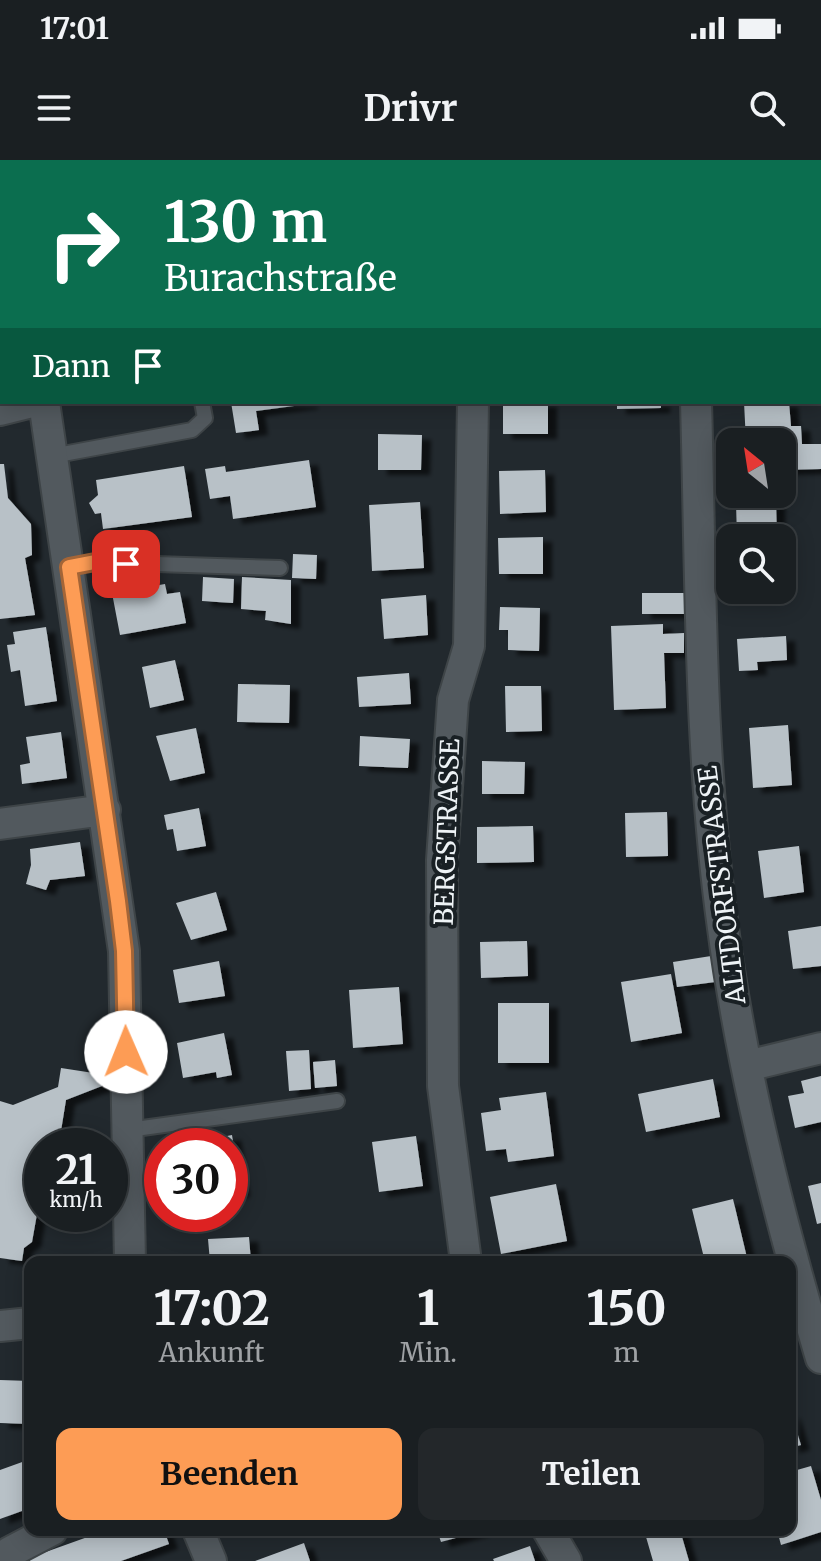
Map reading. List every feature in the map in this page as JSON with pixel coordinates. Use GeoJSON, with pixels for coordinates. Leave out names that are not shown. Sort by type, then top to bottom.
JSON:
{"type":"FeatureCollection","features":[{"type":"Feature","properties":{"kind":"street"},"geometry":{"type":"LineString","coordinates":[[0,410],[24,404]]}},
{"type":"Feature","properties":{"kind":"street"},"geometry":{"type":"LineString","coordinates":[[44,404],[124,951],[128,1128]]}},
{"type":"Feature","properties":{"kind":"street","name":"BERGSTRASSE"},"geometry":{"type":"LineString","coordinates":[[465,1256],[443,1086],[442,860],[453,700],[469,646],[473,404]]}},
{"type":"Feature","properties":{"kind":"street","name":"ALTDORFSTRASSE"},"geometry":{"type":"LineString","coordinates":[[696,404],[707,775],[723,928],[747,1066],[791,1256]]}},
{"type":"Feature","properties":{"kind":"street"},"geometry":{"type":"LineString","coordinates":[[0,824],[105,810]]}},
{"type":"Feature","properties":{"kind":"street"},"geometry":{"type":"LineString","coordinates":[[747,1066],[821,1048]]}},
{"type":"Feature","properties":{"kind":"street"},"geometry":{"type":"LineString","coordinates":[[128,1130],[130,1256]]}},
{"type":"Feature","properties":{"kind":"street","name":"ALTDORFSTRASSE"},"geometry":{"type":"LineString","coordinates":[[796,1274],[821,1358]]}},
{"type":"Feature","properties":{"kind":"street"},"geometry":{"type":"LineString","coordinates":[[0,1326],[24,1324]]}},
{"type":"Feature","properties":{"kind":"street"},"geometry":{"type":"LineString","coordinates":[[10,1561],[10,1552],[41,1536]]}},
{"type":"Feature","properties":{"kind":"street"},"geometry":{"type":"LineString","coordinates":[[201,1536],[211,1561]]}},
{"type":"Feature","properties":{"kind":"street"},"geometry":{"type":"LineString","coordinates":[[551,1536],[566,1561]]}},
{"type":"Feature","properties":{"kind":"lane"},"geometry":{"type":"LineString","coordinates":[[52,456],[192,430],[205,418],[202,404]]}},
{"type":"Feature","properties":{"kind":"lane"},"geometry":{"type":"LineString","coordinates":[[69,567],[95,562],[280,568]]}},
{"type":"Feature","properties":{"kind":"lane"},"geometry":{"type":"LineString","coordinates":[[128,1130],[337,1101]]}},
{"type":"Feature","properties":{"kind":"building"},"geometry":{"type":"Polygon","coordinates":[[[231,404],[309,404],[256,411],[259,430],[236,433],[231,404]]]}},
{"type":"Feature","properties":{"kind":"building"},"geometry":{"type":"Polygon","coordinates":[[[503,404],[548,404],[548,434],[503,434],[503,404]]]}},
{"type":"Feature","properties":{"kind":"building"},"geometry":{"type":"Polygon","coordinates":[[[617,404],[661,404],[661,408],[617,409],[617,404]]]}},
{"type":"Feature","properties":{"kind":"building"},"geometry":{"type":"Polygon","coordinates":[[[744,404],[789,404],[791,426],[801,426],[802,444],[821,444],[821,469],[796,470],[796,428],[745,428],[744,404]]]}},
{"type":"Feature","properties":{"kind":"building"},"geometry":{"type":"Polygon","coordinates":[[[378,434],[422,435],[421,470],[378,470],[378,434]]]}},
{"type":"Feature","properties":{"kind":"building"},"geometry":{"type":"Polygon","coordinates":[[[309,460],[316,507],[233,519],[230,496],[210,499],[205,469],[225,466],[226,472],[309,460]]]}},
{"type":"Feature","properties":{"kind":"building"},"geometry":{"type":"Polygon","coordinates":[[[0,464],[4,464],[8,498],[31,524],[32,555],[25,558],[35,615],[0,619],[0,464]]]}},
{"type":"Feature","properties":{"kind":"building"},"geometry":{"type":"Polygon","coordinates":[[[184,466],[192,517],[103,529],[101,513],[95,514],[89,503],[98,495],[96,480],[184,466]]]}},
{"type":"Feature","properties":{"kind":"building"},"geometry":{"type":"Polygon","coordinates":[[[545,470],[546,512],[500,514],[499,471],[545,470]]]}},
{"type":"Feature","properties":{"kind":"building"},"geometry":{"type":"Polygon","coordinates":[[[420,502],[424,568],[372,571],[369,505],[420,502]]]}},
{"type":"Feature","properties":{"kind":"building"},"geometry":{"type":"Polygon","coordinates":[[[736,508],[776,508],[777,524],[737,524],[736,508]]]}},
{"type":"Feature","properties":{"kind":"building"},"geometry":{"type":"Polygon","coordinates":[[[543,537],[543,574],[499,574],[498,538],[543,537]]]}},
{"type":"Feature","properties":{"kind":"building"},"geometry":{"type":"Polygon","coordinates":[[[293,554],[317,555],[316,579],[292,578],[293,554]]]}},
{"type":"Feature","properties":{"kind":"building"},"geometry":{"type":"Polygon","coordinates":[[[203,577],[234,579],[233,603],[202,601],[203,577]]]}},
{"type":"Feature","properties":{"kind":"building"},"geometry":{"type":"Polygon","coordinates":[[[242,577],[291,580],[291,624],[265,620],[266,611],[241,609],[242,577]]]}},
{"type":"Feature","properties":{"kind":"building"},"geometry":{"type":"Polygon","coordinates":[[[165,584],[167,594],[180,592],[186,623],[120,635],[112,593],[165,584]]]}},
{"type":"Feature","properties":{"kind":"building"},"geometry":{"type":"Polygon","coordinates":[[[642,593],[684,593],[685,614],[642,614],[642,593]]]}},
{"type":"Feature","properties":{"kind":"building"},"geometry":{"type":"Polygon","coordinates":[[[426,595],[428,635],[384,639],[381,599],[426,595]]]}},
{"type":"Feature","properties":{"kind":"building"},"geometry":{"type":"Polygon","coordinates":[[[500,607],[540,608],[539,651],[508,650],[508,630],[499,630],[500,607]]]}},
{"type":"Feature","properties":{"kind":"building"},"geometry":{"type":"Polygon","coordinates":[[[663,624],[663,634],[684,633],[684,653],[664,653],[666,708],[614,710],[611,626],[663,624]]]}},
{"type":"Feature","properties":{"kind":"building"},"geometry":{"type":"Polygon","coordinates":[[[46,627],[57,701],[25,706],[20,670],[11,672],[7,645],[15,644],[13,632],[46,627]]]}},
{"type":"Feature","properties":{"kind":"building"},"geometry":{"type":"Polygon","coordinates":[[[786,636],[787,660],[757,662],[758,670],[739,671],[737,639],[786,636]]]}},
{"type":"Feature","properties":{"kind":"building"},"geometry":{"type":"Polygon","coordinates":[[[175,660],[184,700],[150,708],[142,667],[175,660]]]}},
{"type":"Feature","properties":{"kind":"building"},"geometry":{"type":"Polygon","coordinates":[[[409,673],[411,704],[359,707],[357,677],[409,673]]]}},
{"type":"Feature","properties":{"kind":"building"},"geometry":{"type":"Polygon","coordinates":[[[238,684],[290,685],[289,723],[237,722],[238,684]]]}},
{"type":"Feature","properties":{"kind":"building"},"geometry":{"type":"Polygon","coordinates":[[[505,686],[541,686],[542,731],[506,732],[505,686]]]}},
{"type":"Feature","properties":{"kind":"building"},"geometry":{"type":"Polygon","coordinates":[[[788,725],[792,785],[753,788],[749,728],[788,725]]]}},
{"type":"Feature","properties":{"kind":"building"},"geometry":{"type":"Polygon","coordinates":[[[196,728],[205,773],[170,781],[156,736],[196,728]]]}},
{"type":"Feature","properties":{"kind":"building"},"geometry":{"type":"Polygon","coordinates":[[[61,732],[67,778],[22,784],[20,765],[30,763],[26,737],[61,732]]]}},
{"type":"Feature","properties":{"kind":"building"},"geometry":{"type":"Polygon","coordinates":[[[360,736],[410,739],[408,768],[359,766],[360,736]]]}},
{"type":"Feature","properties":{"kind":"building"},"geometry":{"type":"Polygon","coordinates":[[[482,761],[525,762],[524,794],[482,794],[482,761]]]}},
{"type":"Feature","properties":{"kind":"building"},"geometry":{"type":"Polygon","coordinates":[[[199,808],[206,846],[177,851],[173,829],[167,830],[164,815],[199,808]]]}},
{"type":"Feature","properties":{"kind":"building"},"geometry":{"type":"Polygon","coordinates":[[[667,812],[668,856],[626,857],[625,813],[667,812]]]}},
{"type":"Feature","properties":{"kind":"building"},"geometry":{"type":"Polygon","coordinates":[[[533,826],[534,862],[477,863],[477,827],[533,826]]]}},
{"type":"Feature","properties":{"kind":"building"},"geometry":{"type":"Polygon","coordinates":[[[80,842],[85,876],[50,880],[46,890],[26,884],[31,865],[30,849],[80,842]]]}},
{"type":"Feature","properties":{"kind":"building"},"geometry":{"type":"Polygon","coordinates":[[[799,846],[804,892],[764,898],[758,851],[799,846]]]}},
{"type":"Feature","properties":{"kind":"building"},"geometry":{"type":"Polygon","coordinates":[[[216,892],[227,930],[191,940],[176,903],[216,892]]]}},
{"type":"Feature","properties":{"kind":"building"},"geometry":{"type":"Polygon","coordinates":[[[821,926],[821,966],[793,969],[788,931],[821,926]]]}},
{"type":"Feature","properties":{"kind":"building"},"geometry":{"type":"Polygon","coordinates":[[[527,941],[528,976],[481,978],[480,942],[527,941]]]}},
{"type":"Feature","properties":{"kind":"building"},"geometry":{"type":"Polygon","coordinates":[[[711,956],[715,982],[677,987],[673,962],[711,956]]]}},
{"type":"Feature","properties":{"kind":"building"},"geometry":{"type":"Polygon","coordinates":[[[219,961],[225,996],[179,1003],[173,970],[219,961]]]}},
{"type":"Feature","properties":{"kind":"building"},"geometry":{"type":"Polygon","coordinates":[[[671,974],[682,1033],[631,1042],[621,982],[671,974]]]}},
{"type":"Feature","properties":{"kind":"building"},"geometry":{"type":"Polygon","coordinates":[[[399,987],[403,1044],[353,1048],[349,990],[399,987]]]}},
{"type":"Feature","properties":{"kind":"building"},"geometry":{"type":"Polygon","coordinates":[[[498,1003],[549,1003],[549,1063],[498,1063],[498,1003]]]}},
{"type":"Feature","properties":{"kind":"building"},"geometry":{"type":"Polygon","coordinates":[[[224,1033],[232,1075],[217,1078],[216,1072],[183,1078],[177,1043],[224,1033]]]}},
{"type":"Feature","properties":{"kind":"building"},"geometry":{"type":"Polygon","coordinates":[[[309,1050],[311,1089],[289,1091],[286,1051],[309,1050]]]}},
{"type":"Feature","properties":{"kind":"building"},"geometry":{"type":"Polygon","coordinates":[[[335,1060],[337,1086],[315,1088],[313,1062],[335,1060]]]}},
{"type":"Feature","properties":{"kind":"building"},"geometry":{"type":"Polygon","coordinates":[[[61,1068],[100,1074],[102,1086],[66,1100],[61,1128],[24,1128],[24,1232],[34,1232],[32,1242],[24,1248],[22,1261],[0,1258],[0,1101],[13,1105],[58,1087],[61,1068]]]}},
{"type":"Feature","properties":{"kind":"building"},"geometry":{"type":"Polygon","coordinates":[[[821,1076],[821,1122],[795,1128],[788,1096],[804,1093],[801,1081],[821,1076]]]}},
{"type":"Feature","properties":{"kind":"building"},"geometry":{"type":"Polygon","coordinates":[[[713,1079],[720,1117],[646,1132],[638,1094],[713,1079]]]}},
{"type":"Feature","properties":{"kind":"building"},"geometry":{"type":"Polygon","coordinates":[[[546,1092],[554,1156],[508,1162],[506,1149],[486,1151],[481,1113],[501,1110],[499,1098],[546,1092]]]}},
{"type":"Feature","properties":{"kind":"building"},"geometry":{"type":"Polygon","coordinates":[[[416,1136],[423,1186],[379,1192],[372,1142],[416,1136]]]}},
{"type":"Feature","properties":{"kind":"building"},"geometry":{"type":"Polygon","coordinates":[[[821,1183],[821,1223],[817,1224],[808,1186],[821,1183]]]}},
{"type":"Feature","properties":{"kind":"building"},"geometry":{"type":"Polygon","coordinates":[[[556,1184],[567,1241],[501,1254],[490,1197],[556,1184]]]}},
{"type":"Feature","properties":{"kind":"building"},"geometry":{"type":"Polygon","coordinates":[[[733,1199],[747,1256],[704,1256],[692,1209],[733,1199]]]}},
{"type":"Feature","properties":{"kind":"building"},"geometry":{"type":"Polygon","coordinates":[[[249,1237],[251,1256],[209,1256],[208,1239],[249,1237]]]}},
{"type":"Feature","properties":{"kind":"building"},"geometry":{"type":"Polygon","coordinates":[[[0,1380],[24,1381],[24,1424],[0,1423],[0,1380]]]}},
{"type":"Feature","properties":{"kind":"building"},"geometry":{"type":"Polygon","coordinates":[[[796,1429],[801,1445],[796,1446],[796,1429]]]}},
{"type":"Feature","properties":{"kind":"building"},"geometry":{"type":"Polygon","coordinates":[[[24,1461],[24,1510],[0,1519],[0,1470],[24,1461]]]}},
{"type":"Feature","properties":{"kind":"building"},"geometry":{"type":"Polygon","coordinates":[[[811,1466],[821,1500],[821,1532],[781,1545],[779,1536],[796,1536],[796,1470],[811,1466]]]}},
{"type":"Feature","properties":{"kind":"building"},"geometry":{"type":"Polygon","coordinates":[[[90,1536],[166,1536],[169,1544],[121,1561],[30,1561],[29,1558],[90,1536]]]}},
{"type":"Feature","properties":{"kind":"building"},"geometry":{"type":"Polygon","coordinates":[[[439,1536],[463,1536],[441,1542],[439,1536]]]}},
{"type":"Feature","properties":{"kind":"building"},"geometry":{"type":"Polygon","coordinates":[[[646,1536],[682,1536],[689,1561],[653,1561],[646,1536]]]}},
{"type":"Feature","properties":{"kind":"building"},"geometry":{"type":"Polygon","coordinates":[[[304,1543],[310,1561],[255,1561],[304,1543]]]}},
{"type":"Feature","properties":{"kind":"building"},"geometry":{"type":"Polygon","coordinates":[[[530,1546],[535,1561],[493,1559],[530,1546]]]}},
{"type":"Feature","properties":{"kind":"route"},"geometry":{"type":"LineString","coordinates":[[126,564],[95,562],[69,567],[124,951],[126,1052]]}}]}
